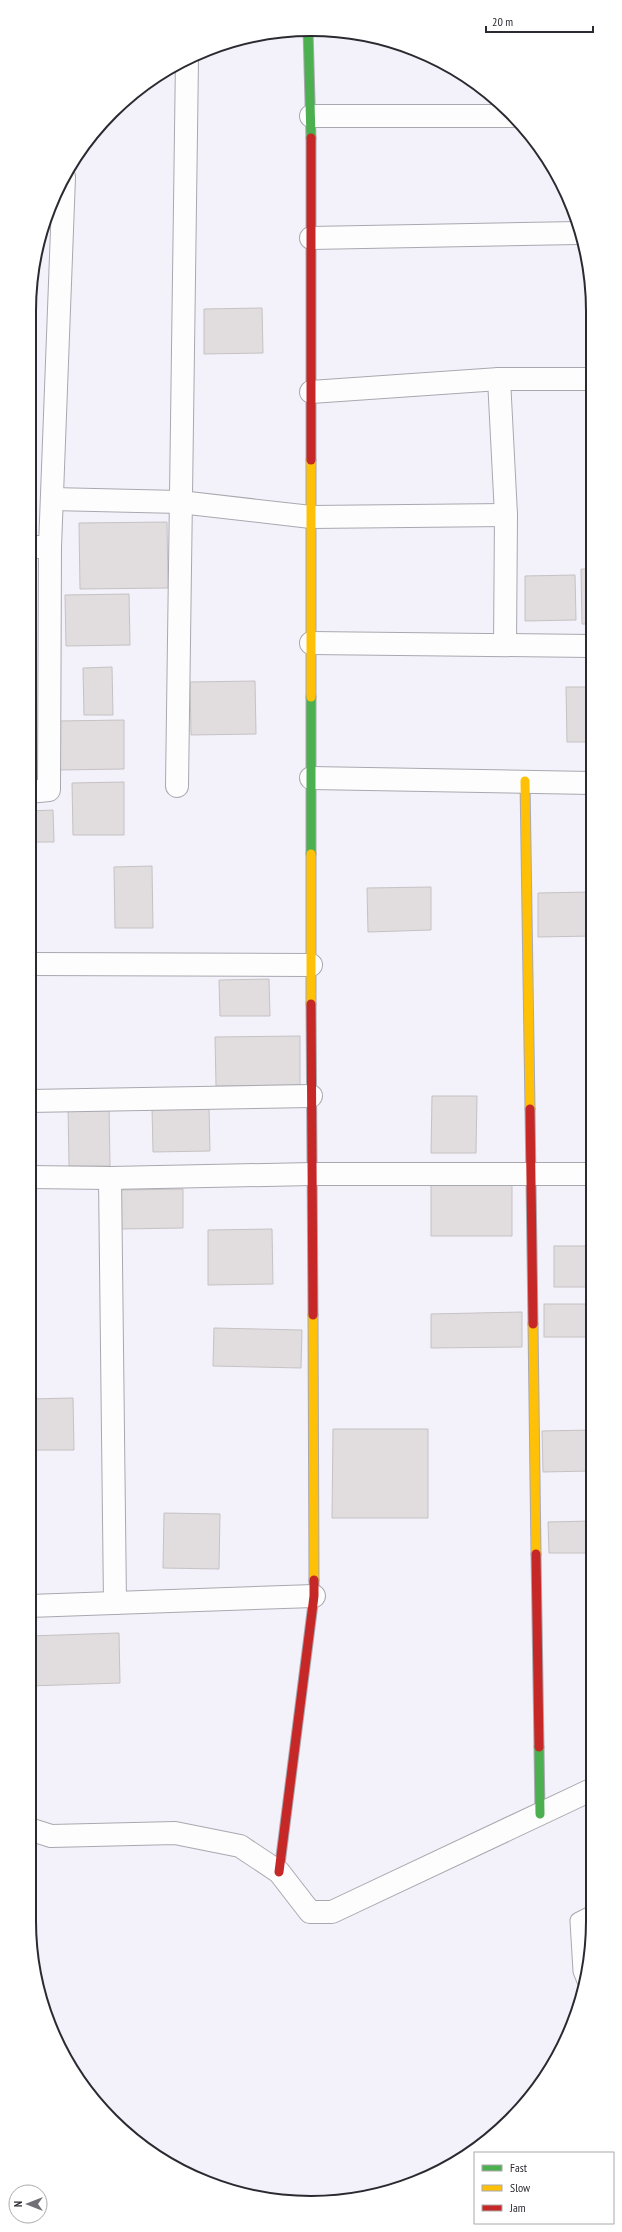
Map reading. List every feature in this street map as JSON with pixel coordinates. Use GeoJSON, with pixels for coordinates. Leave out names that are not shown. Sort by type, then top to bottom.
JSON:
{"type":"FeatureCollection","features":[{"type":"Feature","properties":{"kind":"street"},"geometry":{"type":"LineString","coordinates":[[279,1872],[314,1596],[311,1096],[311,116],[308,36]]}},
{"type":"Feature","properties":{"kind":"street"},"geometry":{"type":"LineString","coordinates":[[177,786],[187,65]]}},
{"type":"Feature","properties":{"kind":"street"},"geometry":{"type":"LineString","coordinates":[[311,116],[504,116]]}},
{"type":"Feature","properties":{"kind":"street"},"geometry":{"type":"LineString","coordinates":[[36,791],[49,790],[40,547],[52,499],[64,190]]}},
{"type":"Feature","properties":{"kind":"street"},"geometry":{"type":"LineString","coordinates":[[311,238],[575,233]]}},
{"type":"Feature","properties":{"kind":"street"},"geometry":{"type":"LineString","coordinates":[[311,392],[499,379],[586,379]]}},
{"type":"Feature","properties":{"kind":"street"},"geometry":{"type":"LineString","coordinates":[[499,379],[506,516],[505,645]]}},
{"type":"Feature","properties":{"kind":"street"},"geometry":{"type":"LineString","coordinates":[[52,499],[180,502],[311,517],[506,516]]}},
{"type":"Feature","properties":{"kind":"street"},"geometry":{"type":"LineString","coordinates":[[311,643],[586,646]]}},
{"type":"Feature","properties":{"kind":"street"},"geometry":{"type":"LineString","coordinates":[[311,778],[586,783]]}},
{"type":"Feature","properties":{"kind":"street"},"geometry":{"type":"LineString","coordinates":[[525,781],[540,1814]]}},
{"type":"Feature","properties":{"kind":"street"},"geometry":{"type":"LineString","coordinates":[[36,964],[311,964]]}},
{"type":"Feature","properties":{"kind":"street"},"geometry":{"type":"LineString","coordinates":[[36,1101],[311,1096]]}},
{"type":"Feature","properties":{"kind":"street"},"geometry":{"type":"LineString","coordinates":[[36,1178],[312,1174],[586,1174]]}},
{"type":"Feature","properties":{"kind":"street"},"geometry":{"type":"LineString","coordinates":[[110,1178],[115,1603]]}},
{"type":"Feature","properties":{"kind":"street"},"geometry":{"type":"LineString","coordinates":[[36,1606],[314,1596]]}},
{"type":"Feature","properties":{"kind":"street"},"geometry":{"type":"LineString","coordinates":[[36,1831],[51,1836],[175,1833],[240,1846],[279,1872],[310,1912],[332,1912],[586,1792]]}},
{"type":"Feature","properties":{"kind":"lane"},"geometry":{"type":"LineString","coordinates":[[582,1970],[579,1921],[586,1918]]}},
{"type":"Feature","properties":{"kind":"building"},"geometry":{"type":"Polygon","coordinates":[[[262,308],[263,353],[204,354],[204,309],[262,308]]]}},
{"type":"Feature","properties":{"kind":"building"},"geometry":{"type":"Polygon","coordinates":[[[167,522],[168,588],[80,589],[79,523],[167,522]]]}},
{"type":"Feature","properties":{"kind":"building"},"geometry":{"type":"Polygon","coordinates":[[[581,569],[586,569],[586,624],[582,624],[581,569]]]}},
{"type":"Feature","properties":{"kind":"building"},"geometry":{"type":"Polygon","coordinates":[[[575,575],[576,620],[525,621],[525,576],[575,575]]]}},
{"type":"Feature","properties":{"kind":"building"},"geometry":{"type":"Polygon","coordinates":[[[129,594],[130,645],[66,646],[65,595],[129,594]]]}},
{"type":"Feature","properties":{"kind":"building"},"geometry":{"type":"Polygon","coordinates":[[[112,667],[113,715],[84,715],[83,668],[112,667]]]}},
{"type":"Feature","properties":{"kind":"building"},"geometry":{"type":"Polygon","coordinates":[[[255,681],[256,734],[191,735],[190,682],[255,681]]]}},
{"type":"Feature","properties":{"kind":"building"},"geometry":{"type":"Polygon","coordinates":[[[566,687],[586,687],[586,742],[567,742],[566,687]]]}},
{"type":"Feature","properties":{"kind":"building"},"geometry":{"type":"Polygon","coordinates":[[[124,720],[124,769],[58,770],[58,721],[124,720]]]}},
{"type":"Feature","properties":{"kind":"building"},"geometry":{"type":"Polygon","coordinates":[[[124,782],[124,835],[73,835],[72,783],[124,782]]]}},
{"type":"Feature","properties":{"kind":"building"},"geometry":{"type":"Polygon","coordinates":[[[53,810],[54,842],[36,842],[36,811],[53,810]]]}},
{"type":"Feature","properties":{"kind":"building"},"geometry":{"type":"Polygon","coordinates":[[[152,866],[153,928],[115,928],[114,867],[152,866]]]}},
{"type":"Feature","properties":{"kind":"building"},"geometry":{"type":"Polygon","coordinates":[[[431,887],[431,930],[368,932],[367,888],[431,887]]]}},
{"type":"Feature","properties":{"kind":"building"},"geometry":{"type":"Polygon","coordinates":[[[586,892],[586,936],[538,937],[538,893],[586,892]]]}},
{"type":"Feature","properties":{"kind":"building"},"geometry":{"type":"Polygon","coordinates":[[[269,979],[270,1016],[220,1016],[219,980],[269,979]]]}},
{"type":"Feature","properties":{"kind":"building"},"geometry":{"type":"Polygon","coordinates":[[[300,1036],[300,1085],[216,1086],[215,1037],[300,1036]]]}},
{"type":"Feature","properties":{"kind":"building"},"geometry":{"type":"Polygon","coordinates":[[[432,1096],[477,1096],[476,1153],[431,1153],[432,1096]]]}},
{"type":"Feature","properties":{"kind":"building"},"geometry":{"type":"Polygon","coordinates":[[[109,1105],[110,1166],[69,1166],[68,1106],[109,1105]]]}},
{"type":"Feature","properties":{"kind":"building"},"geometry":{"type":"Polygon","coordinates":[[[209,1107],[210,1151],[153,1152],[152,1108],[209,1107]]]}},
{"type":"Feature","properties":{"kind":"building"},"geometry":{"type":"Polygon","coordinates":[[[431,1183],[512,1184],[512,1236],[431,1236],[431,1183]]]}},
{"type":"Feature","properties":{"kind":"building"},"geometry":{"type":"Polygon","coordinates":[[[183,1189],[183,1228],[121,1229],[120,1190],[183,1189]]]}},
{"type":"Feature","properties":{"kind":"building"},"geometry":{"type":"Polygon","coordinates":[[[272,1229],[273,1284],[208,1285],[208,1230],[272,1229]]]}},
{"type":"Feature","properties":{"kind":"building"},"geometry":{"type":"Polygon","coordinates":[[[554,1246],[586,1246],[586,1287],[554,1287],[554,1246]]]}},
{"type":"Feature","properties":{"kind":"building"},"geometry":{"type":"Polygon","coordinates":[[[544,1304],[586,1304],[586,1337],[544,1337],[544,1304]]]}},
{"type":"Feature","properties":{"kind":"building"},"geometry":{"type":"Polygon","coordinates":[[[522,1312],[522,1347],[431,1348],[431,1314],[522,1312]]]}},
{"type":"Feature","properties":{"kind":"building"},"geometry":{"type":"Polygon","coordinates":[[[214,1328],[302,1330],[301,1368],[213,1366],[214,1328]]]}},
{"type":"Feature","properties":{"kind":"building"},"geometry":{"type":"Polygon","coordinates":[[[73,1398],[74,1450],[36,1450],[36,1399],[73,1398]]]}},
{"type":"Feature","properties":{"kind":"building"},"geometry":{"type":"Polygon","coordinates":[[[333,1429],[428,1429],[428,1518],[332,1518],[333,1429]]]}},
{"type":"Feature","properties":{"kind":"building"},"geometry":{"type":"Polygon","coordinates":[[[586,1430],[586,1471],[543,1472],[542,1431],[586,1430]]]}},
{"type":"Feature","properties":{"kind":"building"},"geometry":{"type":"Polygon","coordinates":[[[164,1513],[220,1514],[219,1569],[163,1568],[164,1513]]]}},
{"type":"Feature","properties":{"kind":"building"},"geometry":{"type":"Polygon","coordinates":[[[586,1521],[586,1553],[549,1553],[548,1522],[586,1521]]]}},
{"type":"Feature","properties":{"kind":"building"},"geometry":{"type":"Polygon","coordinates":[[[119,1633],[120,1683],[36,1686],[36,1636],[119,1633]]]}},
{"type":"Feature","properties":{"kind":"traffic: fast"},"geometry":{"type":"LineString","coordinates":[[308,36],[311,138]]}},
{"type":"Feature","properties":{"kind":"traffic: fast"},"geometry":{"type":"LineString","coordinates":[[311,697],[311,854]]}},
{"type":"Feature","properties":{"kind":"traffic: fast"},"geometry":{"type":"LineString","coordinates":[[539,1747],[540,1814]]}},
{"type":"Feature","properties":{"kind":"traffic: slow"},"geometry":{"type":"LineString","coordinates":[[311,460],[311,697]]}},
{"type":"Feature","properties":{"kind":"traffic: slow"},"geometry":{"type":"LineString","coordinates":[[525,781],[530,1109]]}},
{"type":"Feature","properties":{"kind":"traffic: slow"},"geometry":{"type":"LineString","coordinates":[[311,854],[311,1004]]}},
{"type":"Feature","properties":{"kind":"traffic: slow"},"geometry":{"type":"LineString","coordinates":[[313,1315],[314,1580]]}},
{"type":"Feature","properties":{"kind":"traffic: slow"},"geometry":{"type":"LineString","coordinates":[[533,1324],[536,1554]]}},
{"type":"Feature","properties":{"kind":"traffic: jam"},"geometry":{"type":"LineString","coordinates":[[311,138],[311,460]]}},
{"type":"Feature","properties":{"kind":"traffic: jam"},"geometry":{"type":"LineString","coordinates":[[311,1004],[313,1315]]}},
{"type":"Feature","properties":{"kind":"traffic: jam"},"geometry":{"type":"LineString","coordinates":[[530,1109],[533,1324]]}},
{"type":"Feature","properties":{"kind":"traffic: jam"},"geometry":{"type":"LineString","coordinates":[[536,1554],[539,1747]]}},
{"type":"Feature","properties":{"kind":"traffic: jam"},"geometry":{"type":"LineString","coordinates":[[279,1872],[314,1596],[314,1580]]}}]}
